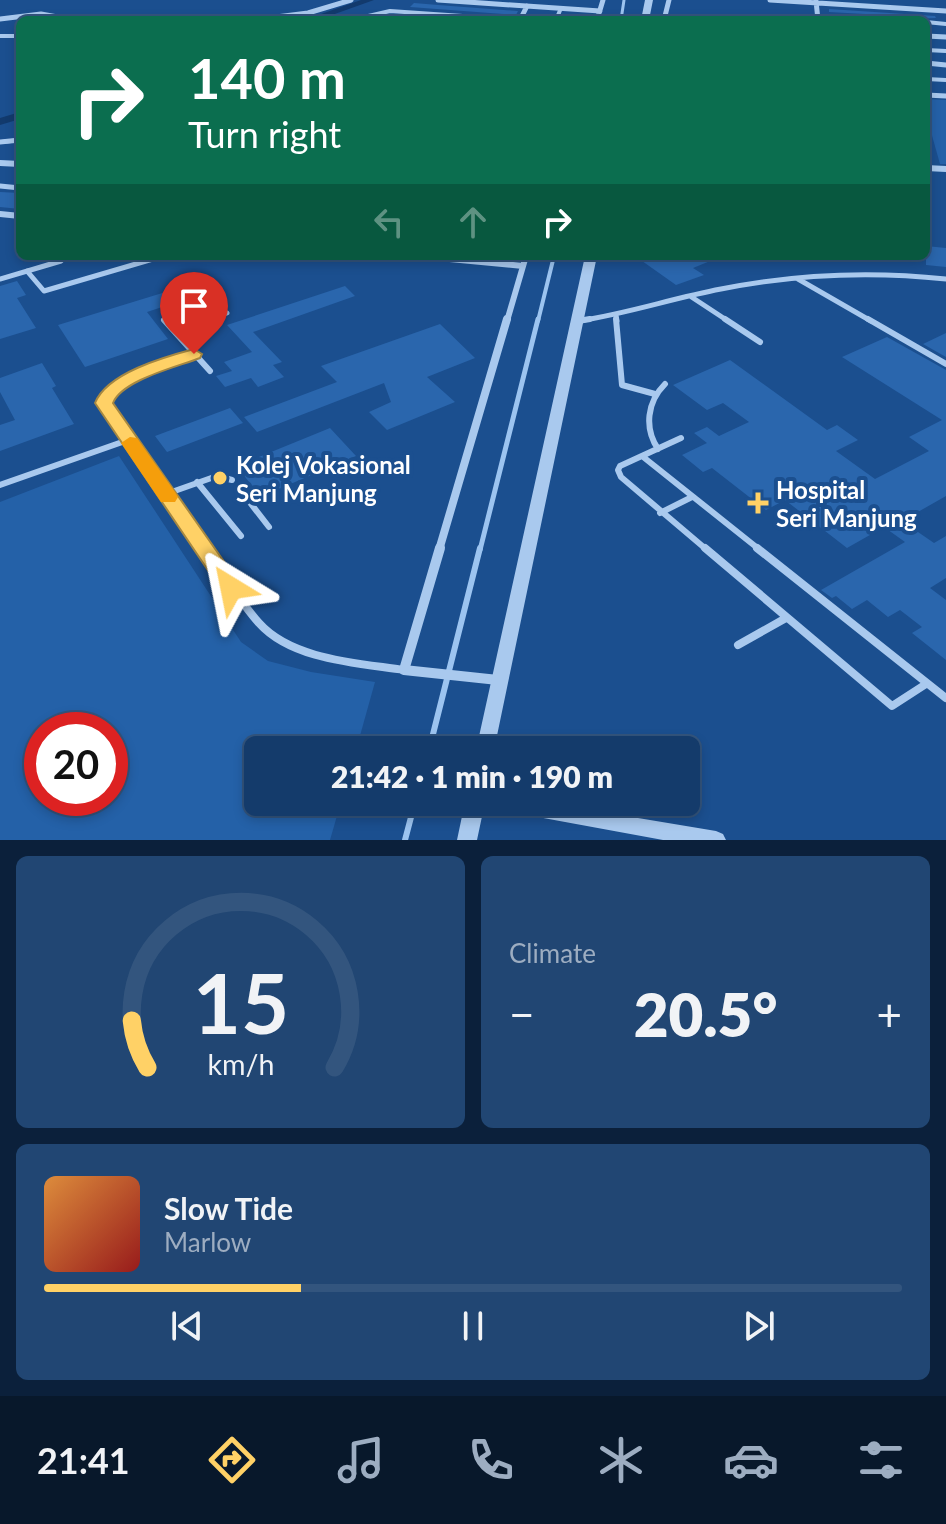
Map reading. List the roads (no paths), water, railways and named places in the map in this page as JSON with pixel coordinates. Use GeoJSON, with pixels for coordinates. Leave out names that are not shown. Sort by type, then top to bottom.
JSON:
{"type":"FeatureCollection","features":[{"type":"Feature","properties":{"kind":"street"},"geometry":{"type":"LineString","coordinates":[[284,16],[308,13],[351,0]]}},
{"type":"Feature","properties":{"kind":"street"},"geometry":{"type":"LineString","coordinates":[[438,0],[600,11]]}},
{"type":"Feature","properties":{"kind":"street"},"geometry":{"type":"LineString","coordinates":[[598,16],[603,0]]}},
{"type":"Feature","properties":{"kind":"street"},"geometry":{"type":"LineString","coordinates":[[770,0],[946,11]]}},
{"type":"Feature","properties":{"kind":"street"},"geometry":{"type":"LineString","coordinates":[[522,16],[527,6]]}},
{"type":"Feature","properties":{"kind":"street"},"geometry":{"type":"LineString","coordinates":[[25,16],[52,16]]}},
{"type":"Feature","properties":{"kind":"street"},"geometry":{"type":"LineString","coordinates":[[479,260],[523,266]]}},
{"type":"Feature","properties":{"kind":"street"},"geometry":{"type":"LineString","coordinates":[[498,680],[404,670],[525,260]]}},
{"type":"Feature","properties":{"kind":"street"},"geometry":{"type":"LineString","coordinates":[[488,736],[590,260]]}},
{"type":"Feature","properties":{"kind":"street"},"geometry":{"type":"LineString","coordinates":[[467,840],[472,816]]}},
{"type":"Feature","properties":{"kind":"street"},"geometry":{"type":"LineString","coordinates":[[574,816],[716,840]]}},
{"type":"Feature","properties":{"kind":"lane"},"geometry":{"type":"LineString","coordinates":[[558,16],[561,8]]}},
{"type":"Feature","properties":{"kind":"lane"},"geometry":{"type":"LineString","coordinates":[[368,16],[390,11],[462,16]]}},
{"type":"Feature","properties":{"kind":"lane"},"geometry":{"type":"LineString","coordinates":[[27,271],[44,291],[149,260]]}},
{"type":"Feature","properties":{"kind":"lane"},"geometry":{"type":"LineString","coordinates":[[0,279],[61,261]]}},
{"type":"Feature","properties":{"kind":"lane"},"geometry":{"type":"LineString","coordinates":[[578,321],[616,315],[689,296],[798,279],[874,273],[946,279]]}},
{"type":"Feature","properties":{"kind":"lane"},"geometry":{"type":"LineString","coordinates":[[798,279],[946,364]]}},
{"type":"Feature","properties":{"kind":"lane"},"geometry":{"type":"LineString","coordinates":[[689,296],[760,342]]}},
{"type":"Feature","properties":{"kind":"lane"},"geometry":{"type":"LineString","coordinates":[[174,331],[227,313]]}},
{"type":"Feature","properties":{"kind":"lane"},"geometry":{"type":"LineString","coordinates":[[616,315],[622,385],[655,394]]}},
{"type":"Feature","properties":{"kind":"lane"},"geometry":{"type":"LineString","coordinates":[[164,320],[210,371]]}},
{"type":"Feature","properties":{"kind":"lane"},"geometry":{"type":"LineString","coordinates":[[194,354],[121,382],[108,393],[104,403],[128,440],[260,625],[293,647],[346,661],[404,670]]}},
{"type":"Feature","properties":{"kind":"lane"},"geometry":{"type":"LineString","coordinates":[[658,449],[648,434],[655,394],[665,384]]}},
{"type":"Feature","properties":{"kind":"lane"},"geometry":{"type":"LineString","coordinates":[[681,438],[618,470],[621,477],[892,706],[926,684]]}},
{"type":"Feature","properties":{"kind":"lane"},"geometry":{"type":"LineString","coordinates":[[0,485],[128,440]]}},
{"type":"Feature","properties":{"kind":"lane"},"geometry":{"type":"LineString","coordinates":[[642,456],[946,698]]}},
{"type":"Feature","properties":{"kind":"lane"},"geometry":{"type":"LineString","coordinates":[[166,494],[223,475],[232,480]]}},
{"type":"Feature","properties":{"kind":"lane"},"geometry":{"type":"LineString","coordinates":[[197,482],[241,536]]}},
{"type":"Feature","properties":{"kind":"lane"},"geometry":{"type":"LineString","coordinates":[[241,491],[269,527]]}},
{"type":"Feature","properties":{"kind":"lane"},"geometry":{"type":"LineString","coordinates":[[660,513],[692,497]]}},
{"type":"Feature","properties":{"kind":"lane"},"geometry":{"type":"LineString","coordinates":[[738,645],[786,618]]}},
{"type":"Feature","properties":{"kind":"waterway"},"geometry":{"type":"LineString","coordinates":[[321,16],[370,0]]}},
{"type":"Feature","properties":{"kind":"waterway"},"geometry":{"type":"LineString","coordinates":[[622,16],[624,0]]}},
{"type":"Feature","properties":{"kind":"waterway"},"geometry":{"type":"LineString","coordinates":[[0,122],[16,116]]}},
{"type":"Feature","properties":{"kind":"waterway"},"geometry":{"type":"LineString","coordinates":[[538,321],[553,260]]}},
{"type":"Feature","properties":{"kind":"waterway"},"geometry":{"type":"LineString","coordinates":[[480,550],[538,319]]}},
{"type":"Feature","properties":{"kind":"waterway"},"geometry":{"type":"LineString","coordinates":[[433,736],[480,548]]}},
{"type":"Feature","properties":{"kind":"waterway"},"geometry":{"type":"LineString","coordinates":[[405,840],[411,816]]}},
{"type":"Feature","properties":{"kind":"place","name":"Kolej Vokasional Seri Manjung"},"geometry":{"type":"Point","coordinates":[220,478]}},
{"type":"Feature","properties":{"kind":"place","name":"Hospital Seri Manjung"},"geometry":{"type":"Point","coordinates":[758,503]}}]}
